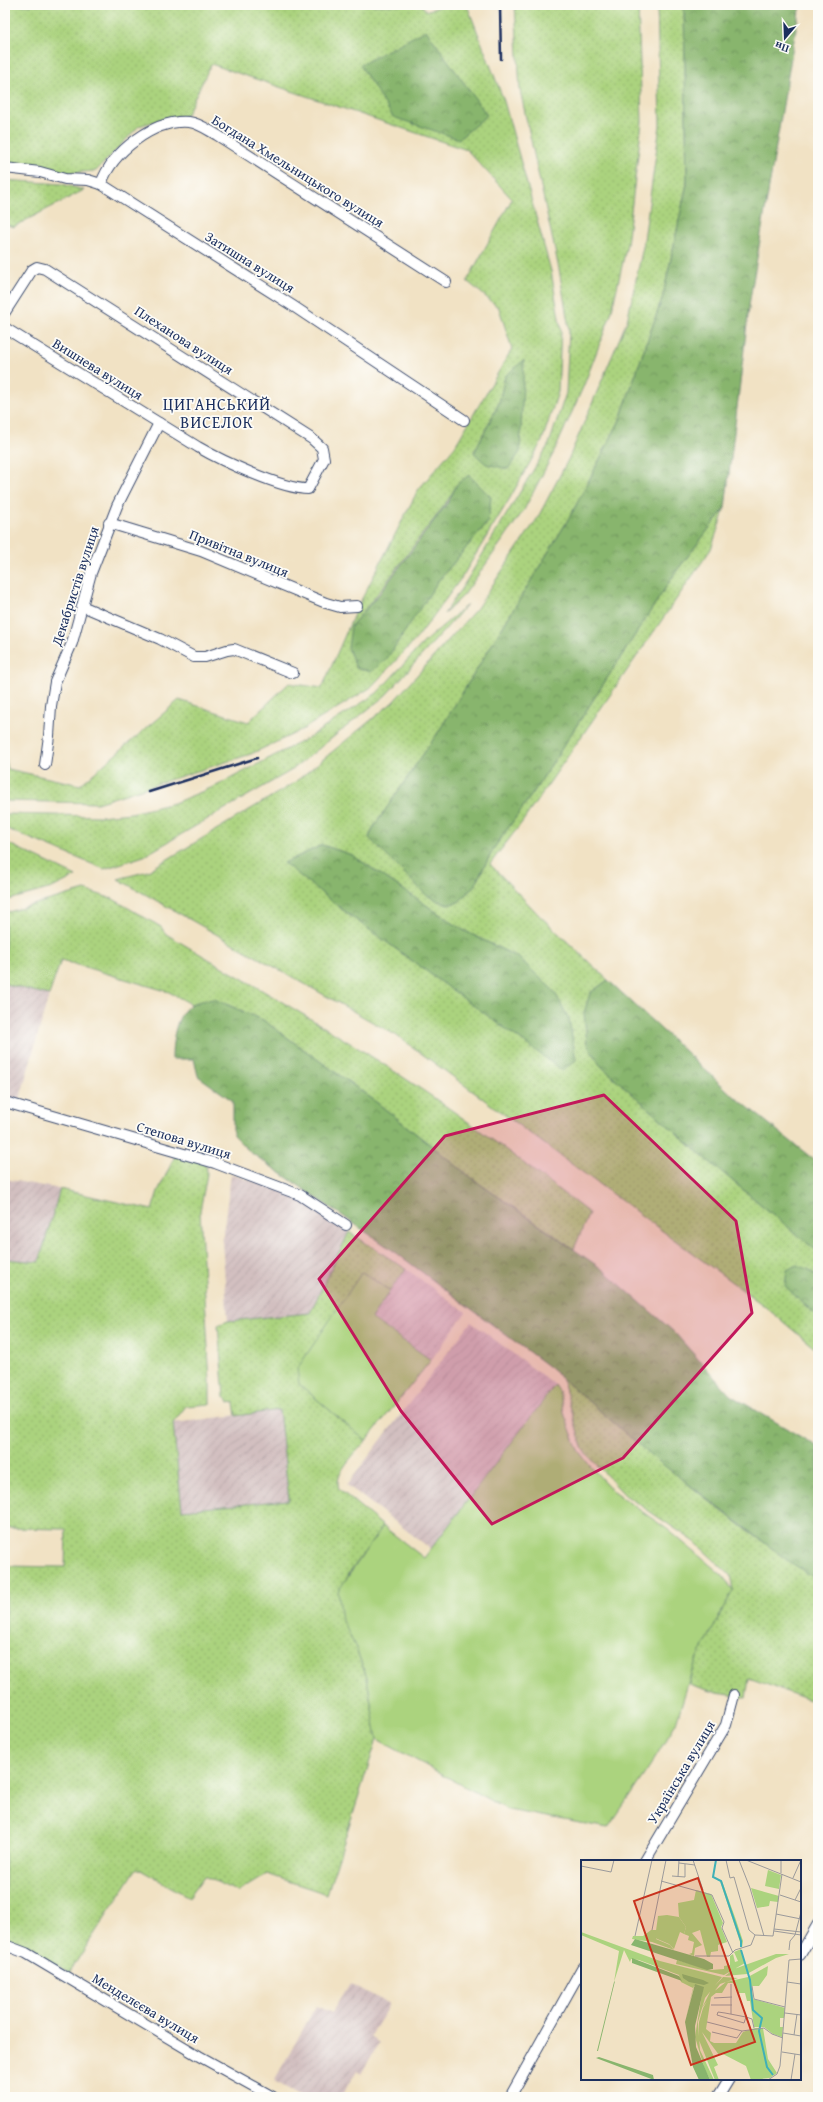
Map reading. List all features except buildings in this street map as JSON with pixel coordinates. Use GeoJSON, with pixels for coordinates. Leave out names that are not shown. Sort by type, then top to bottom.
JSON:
{"type":"FeatureCollection","features":[{"type":"Feature","properties":{"kind":"street","name":"Богдана Хмельницького вулиця"},"geometry":{"type":"LineString","coordinates":[[101,184],[106,172],[115,160],[146,134],[168,124],[192,123],[217,135],[446,282]]}},
{"type":"Feature","properties":{"kind":"street","name":"Затишна вулиця"},"geometry":{"type":"LineString","coordinates":[[5,168],[40,172],[65,180],[88,180],[101,184],[293,306],[464,420]]}},
{"type":"Feature","properties":{"kind":"street","name":"Плеханова вулиця"},"geometry":{"type":"LineString","coordinates":[[5,312],[32,270],[41,268],[50,272],[319,445],[324,453],[324,459],[308,489]]}},
{"type":"Feature","properties":{"kind":"street","name":"Вишнева вулиця"},"geometry":{"type":"LineString","coordinates":[[5,328],[218,458],[289,486],[308,489]]}},
{"type":"Feature","properties":{"kind":"street","name":"Декабристів вулиця"},"geometry":{"type":"LineString","coordinates":[[45,765],[53,692],[57,676],[70,650],[91,573],[109,523],[144,450],[159,423]]}},
{"type":"Feature","properties":{"kind":"street","name":"Привітна вулиця"},"geometry":{"type":"LineString","coordinates":[[109,523],[200,551],[340,608],[358,606]]}},
{"type":"Feature","properties":{"kind":"street"},"geometry":{"type":"LineString","coordinates":[[82,606],[160,639],[194,657],[205,657],[234,649],[293,673]]}},
{"type":"Feature","properties":{"kind":"street","name":"Степова вулиця"},"geometry":{"type":"LineString","coordinates":[[5,1102],[215,1163],[300,1195],[346,1225]]}},
{"type":"Feature","properties":{"kind":"street","name":"Українська вулиця"},"geometry":{"type":"LineString","coordinates":[[646,1860],[726,1725],[734,1695]]}},
{"type":"Feature","properties":{"kind":"street"},"geometry":{"type":"LineString","coordinates":[[801,1953],[818,1924]]}},
{"type":"Feature","properties":{"kind":"street","name":"Менделєєва вулиця"},"geometry":{"type":"LineString","coordinates":[[5,1945],[26,1953],[199,2056],[273,2097]]}},
{"type":"Feature","properties":{"kind":"street"},"geometry":{"type":"LineString","coordinates":[[510,2097],[581,1970]]}},
{"type":"Feature","properties":{"kind":"street"},"geometry":{"type":"LineString","coordinates":[[718,2097],[728,2080]]}},
{"type":"Feature","properties":{"kind":"highlighted area"},"geometry":{"type":"Polygon","coordinates":[[[604,1095],[736,1221],[752,1313],[623,1458],[492,1524],[401,1411],[319,1279],[445,1136],[604,1095]]]}},
{"type":"Feature","properties":{"kind":"shaded area"},"geometry":{"type":"Polygon","coordinates":[[[5,984],[49,995],[19,1102],[5,1098],[5,984]]]}},
{"type":"Feature","properties":{"kind":"shaded area"},"geometry":{"type":"Polygon","coordinates":[[[231,1174],[299,1197],[349,1232],[310,1313],[228,1321],[222,1241],[231,1174]]]}},
{"type":"Feature","properties":{"kind":"shaded area"},"geometry":{"type":"Polygon","coordinates":[[[5,1179],[60,1189],[39,1262],[5,1259],[5,1179]]]}},
{"type":"Feature","properties":{"kind":"shaded area"},"geometry":{"type":"Polygon","coordinates":[[[406,1269],[466,1312],[431,1360],[371,1317],[406,1269]]]}},
{"type":"Feature","properties":{"kind":"shaded area"},"geometry":{"type":"Polygon","coordinates":[[[471,1322],[555,1385],[431,1549],[347,1485],[471,1322]]]}},
{"type":"Feature","properties":{"kind":"shaded area"},"geometry":{"type":"Polygon","coordinates":[[[279,1410],[289,1500],[182,1510],[173,1423],[279,1410]]]}},
{"type":"Feature","properties":{"kind":"shaded area"},"geometry":{"type":"Polygon","coordinates":[[[350,1983],[389,2004],[371,2037],[379,2043],[361,2074],[357,2070],[341,2097],[303,2097],[274,2081],[316,2006],[332,2013],[350,1983]]]}},
{"type":"Feature","properties":{"kind":"green space"},"geometry":{"type":"Polygon","coordinates":[[[5,5],[422,5],[426,11],[445,5],[467,5],[504,101],[551,271],[561,330],[558,392],[542,441],[510,498],[462,577],[418,637],[370,688],[300,731],[251,754],[97,803],[5,801],[5,756],[8,769],[80,785],[179,700],[248,722],[289,683],[322,688],[355,612],[418,490],[455,446],[512,349],[499,308],[467,281],[512,199],[467,150],[211,64],[186,116],[170,117],[139,126],[96,171],[66,173],[5,168],[5,5]],[[505,376],[499,403],[474,452],[508,469],[505,376]],[[457,484],[440,511],[351,626],[439,580],[488,522],[457,484]]]}},
{"type":"Feature","properties":{"kind":"green space"},"geometry":{"type":"Polygon","coordinates":[[[515,5],[638,5],[642,122],[627,244],[611,314],[584,385],[555,450],[524,510],[464,595],[444,614],[467,580],[549,444],[566,393],[569,329],[559,269],[520,90],[515,5]]]}},
{"type":"Feature","properties":{"kind":"green space"},"geometry":{"type":"Polygon","coordinates":[[[657,5],[684,5],[687,183],[663,296],[619,422],[571,515],[439,731],[373,828],[369,838],[474,886],[494,848],[533,793],[675,573],[725,508],[711,549],[523,821],[490,864],[539,915],[608,980],[590,993],[600,1065],[699,1153],[818,1252],[818,1277],[808,1269],[797,1298],[818,1317],[818,1351],[763,1305],[399,1037],[118,879],[148,871],[294,783],[393,702],[477,608],[537,519],[569,458],[627,321],[643,247],[660,125],[657,5]],[[322,845],[285,863],[348,914],[562,1069],[519,958],[463,930],[352,855],[322,845]]]}},
{"type":"Feature","properties":{"kind":"green space"},"geometry":{"type":"Polygon","coordinates":[[[684,5],[800,5],[750,299],[725,508],[675,573],[533,793],[494,848],[474,886],[459,902],[447,905],[426,895],[369,838],[373,828],[439,731],[571,515],[619,422],[663,296],[687,183],[684,5]]]}},
{"type":"Feature","properties":{"kind":"green space"},"geometry":{"type":"Polygon","coordinates":[[[426,30],[487,115],[459,139],[393,117],[360,65],[426,30]]]}},
{"type":"Feature","properties":{"kind":"green space"},"geometry":{"type":"Polygon","coordinates":[[[5,180],[62,184],[84,190],[13,227],[5,224],[5,180]]]}},
{"type":"Feature","properties":{"kind":"green space"},"geometry":{"type":"Polygon","coordinates":[[[524,360],[520,452],[508,469],[486,464],[474,453],[499,403],[505,376],[524,360]]]}},
{"type":"Feature","properties":{"kind":"green space"},"geometry":{"type":"Polygon","coordinates":[[[469,475],[491,497],[488,522],[439,580],[386,660],[371,672],[356,668],[348,648],[351,626],[380,593],[449,501],[457,484],[469,475]]]}},
{"type":"Feature","properties":{"kind":"green space"},"geometry":{"type":"Polygon","coordinates":[[[467,605],[386,695],[292,770],[144,856],[104,869],[5,828],[5,814],[100,816],[131,813],[174,803],[218,785],[308,738],[377,693],[425,641],[467,605]]]}},
{"type":"Feature","properties":{"kind":"green space"},"geometry":{"type":"Polygon","coordinates":[[[5,842],[76,876],[52,888],[5,901],[5,842]]]}},
{"type":"Feature","properties":{"kind":"green space"},"geometry":{"type":"Polygon","coordinates":[[[322,845],[352,855],[463,930],[519,958],[554,991],[569,1019],[576,1060],[562,1070],[348,914],[284,863],[322,845]]]}},
{"type":"Feature","properties":{"kind":"green space"},"geometry":{"type":"Polygon","coordinates":[[[85,890],[113,899],[161,927],[166,934],[379,1061],[478,1129],[589,1213],[574,1249],[477,1182],[371,1098],[263,1020],[214,999],[191,1004],[169,992],[61,960],[49,995],[5,984],[5,913],[85,890]]]}},
{"type":"Feature","properties":{"kind":"green space"},"geometry":{"type":"Polygon","coordinates":[[[608,980],[729,1092],[818,1163],[818,1252],[699,1153],[600,1065],[587,1044],[584,1013],[590,993],[608,980]]]}},
{"type":"Feature","properties":{"kind":"green space"},"geometry":{"type":"Polygon","coordinates":[[[214,999],[263,1020],[371,1098],[477,1182],[602,1269],[674,1332],[730,1395],[818,1447],[818,1580],[787,1560],[653,1457],[549,1367],[395,1252],[250,1152],[233,1135],[233,1101],[198,1076],[194,1059],[172,1059],[174,1037],[178,1021],[186,1008],[200,1001],[214,999]]]}},
{"type":"Feature","properties":{"kind":"green space"},"geometry":{"type":"Polygon","coordinates":[[[175,1156],[201,1162],[206,1166],[207,1174],[200,1211],[210,1404],[186,1406],[173,1423],[182,1510],[289,1500],[279,1410],[236,1416],[234,1403],[229,1402],[224,1397],[218,1325],[228,1321],[310,1313],[349,1232],[406,1269],[390,1291],[362,1272],[299,1384],[366,1441],[351,1457],[342,1470],[338,1483],[339,1489],[383,1526],[348,1575],[356,1648],[367,1678],[377,1739],[327,1894],[267,1874],[238,1892],[204,1876],[189,1897],[137,1868],[69,1973],[5,1938],[6,1566],[65,1567],[66,1529],[5,1528],[5,1259],[39,1262],[60,1189],[152,1210],[158,1191],[175,1156]]]}},
{"type":"Feature","properties":{"kind":"green space"},"geometry":{"type":"Polygon","coordinates":[[[797,1265],[808,1269],[818,1277],[818,1317],[785,1286],[787,1270],[797,1265]]]}},
{"type":"Feature","properties":{"kind":"green space"},"geometry":{"type":"Polygon","coordinates":[[[362,1272],[390,1291],[371,1318],[431,1360],[366,1441],[299,1384],[297,1369],[362,1272]]]}},
{"type":"Feature","properties":{"kind":"green space"},"geometry":{"type":"Polygon","coordinates":[[[562,1378],[687,1483],[751,1533],[818,1580],[818,1697],[815,1702],[749,1678],[746,1698],[717,1693],[689,1684],[693,1667],[733,1590],[730,1575],[695,1542],[625,1495],[583,1450],[562,1378]]]}},
{"type":"Feature","properties":{"kind":"green space"},"geometry":{"type":"Polygon","coordinates":[[[555,1385],[559,1391],[565,1416],[578,1450],[590,1466],[614,1492],[667,1529],[722,1575],[733,1590],[693,1667],[676,1723],[650,1766],[608,1828],[508,1810],[377,1739],[367,1678],[356,1648],[342,1620],[338,1591],[383,1526],[424,1558],[555,1385]]]}},
{"type":"Feature","properties":{"kind":"railway"},"geometry":{"type":"LineString","coordinates":[[500,7],[501,59]]}},
{"type":"Feature","properties":{"kind":"railway"},"geometry":{"type":"LineString","coordinates":[[149,792],[257,758]]}},
{"type":"Feature","properties":{"kind":"district","name":"ЦИГАНСЬКИЙ ВИСЕЛОК"},"geometry":{"type":"Point","coordinates":[217,413]}}]}
